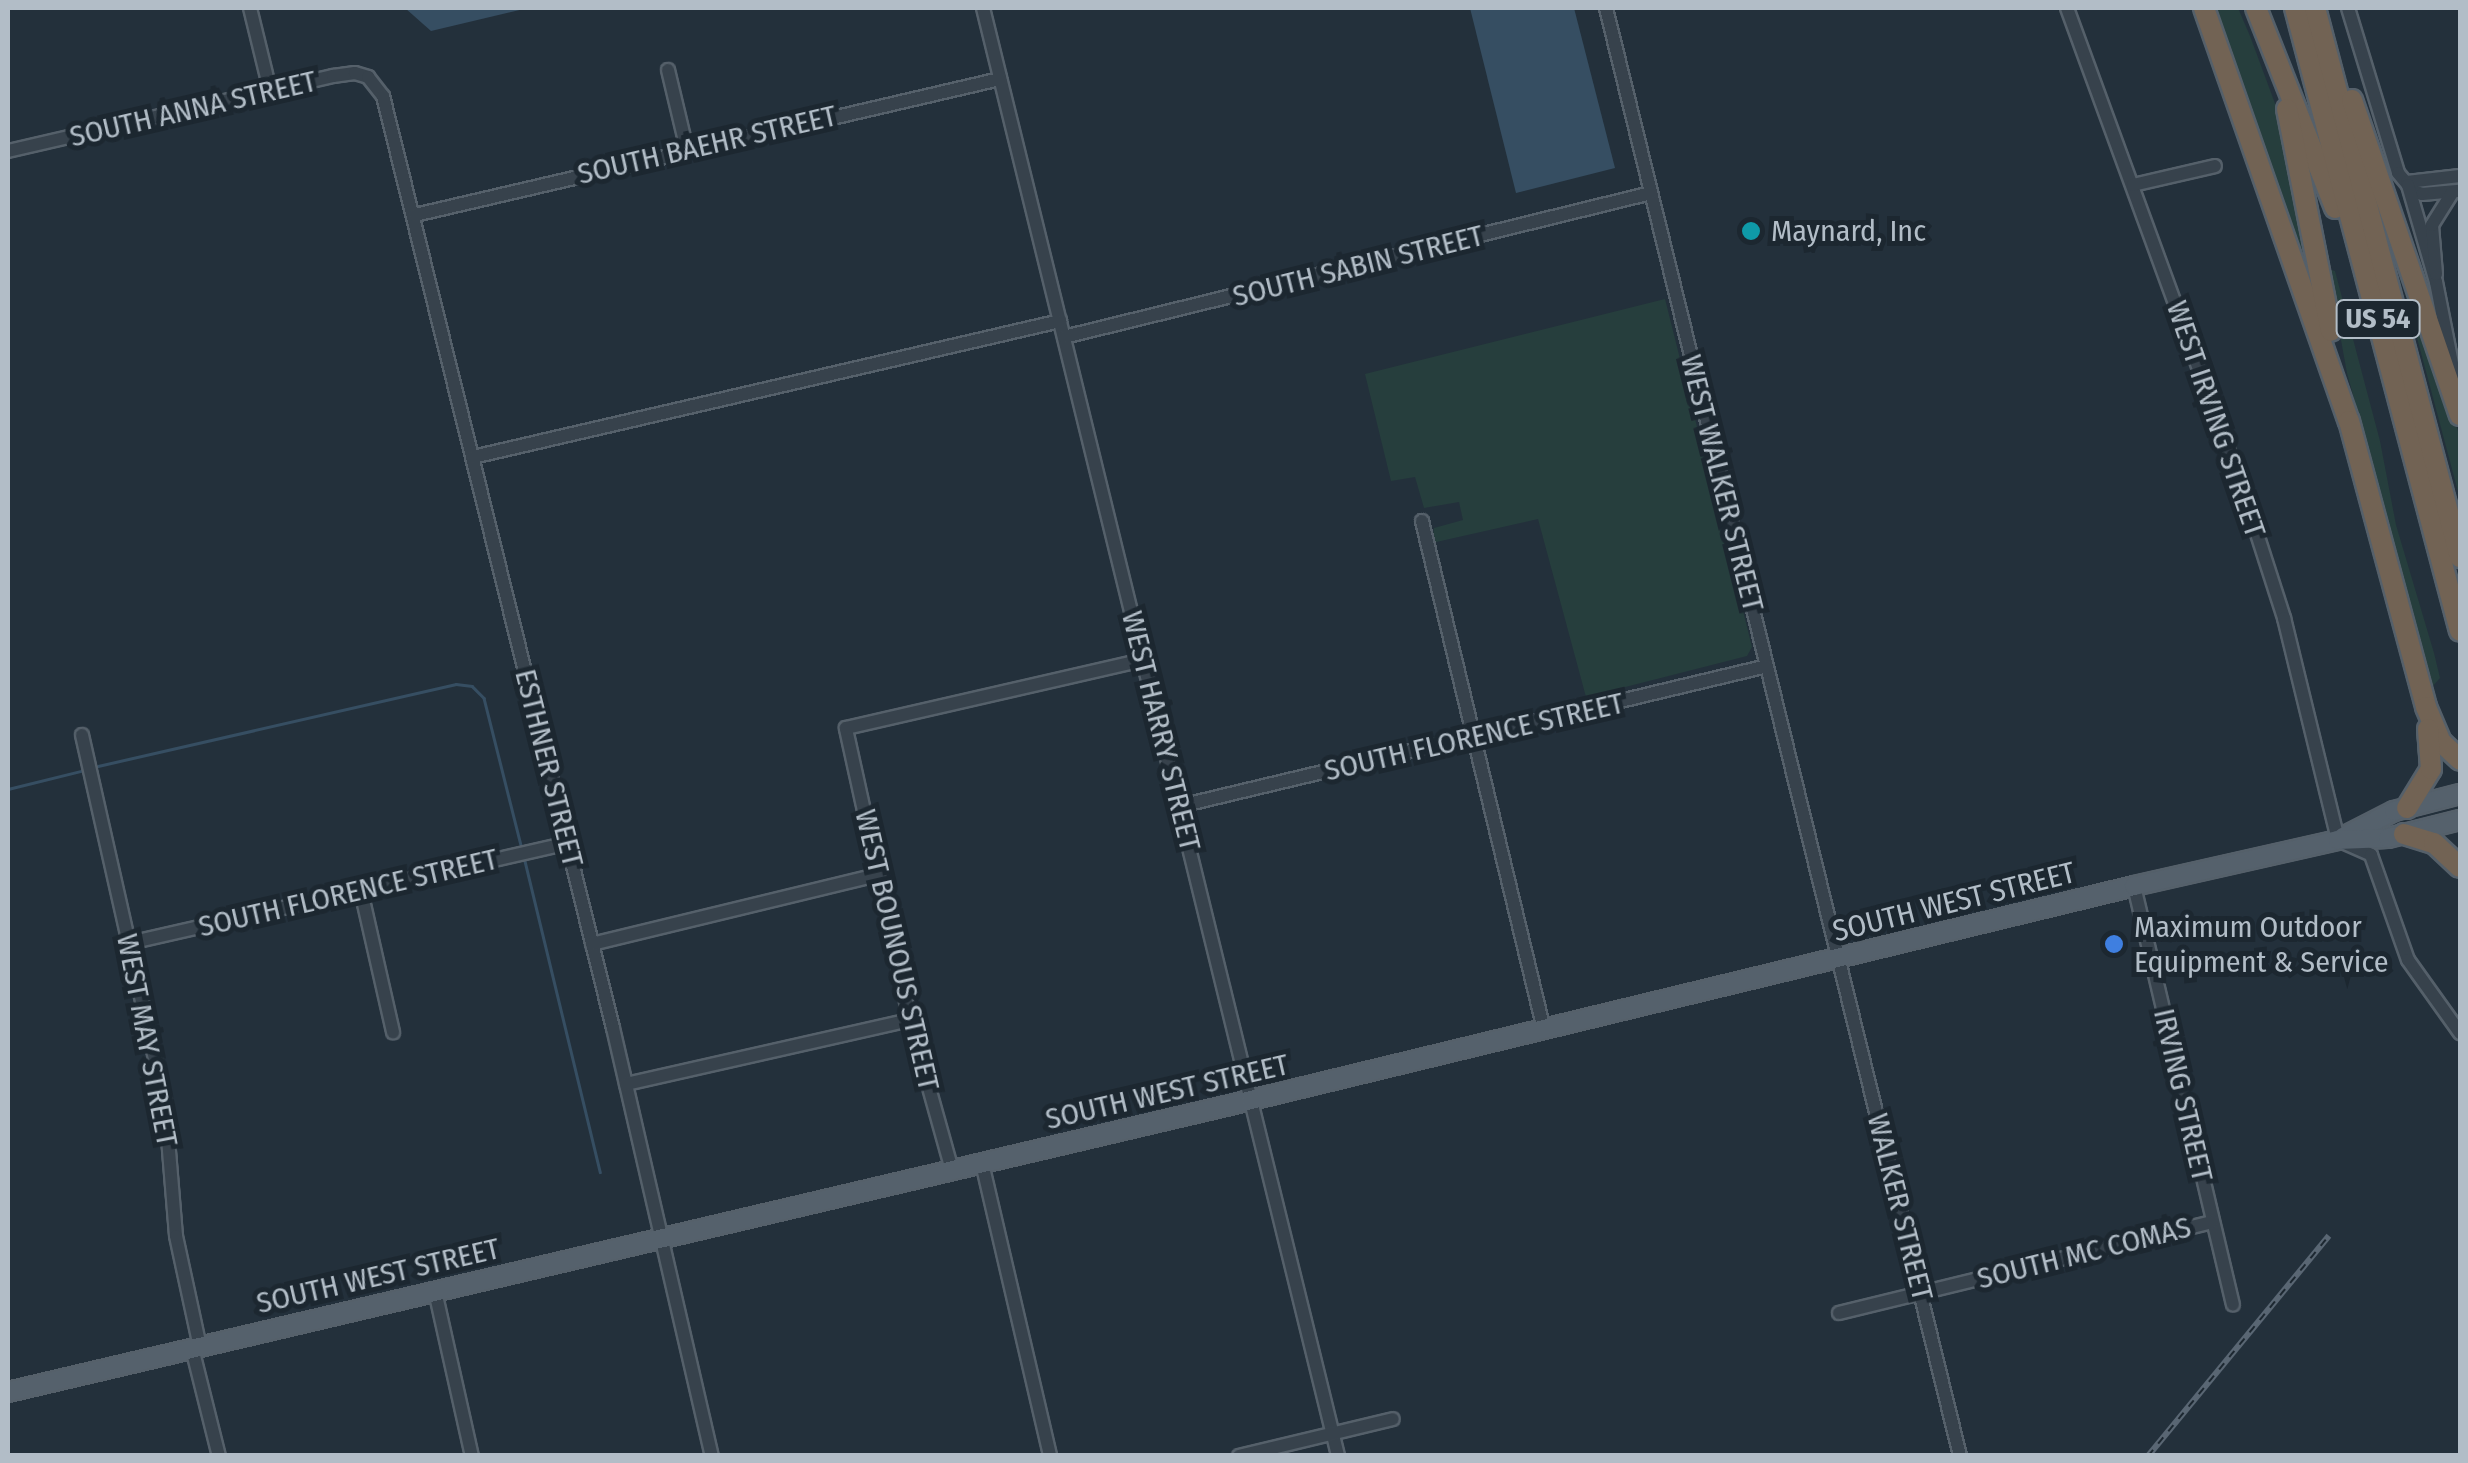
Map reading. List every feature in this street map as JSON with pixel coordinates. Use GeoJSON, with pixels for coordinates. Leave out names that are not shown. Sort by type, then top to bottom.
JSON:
{"type":"FeatureCollection","features":[{"type":"Feature","properties":{"kind":"highway"},"geometry":{"type":"LineString","coordinates":[[2204,8],[2349,421]]}},
{"type":"Feature","properties":{"kind":"highway","name":"US 54"},"geometry":{"type":"LineString","coordinates":[[2295,8],[2460,631]]}},
{"type":"Feature","properties":{"kind":"highway","name":"US 54"},"geometry":{"type":"LineString","coordinates":[[2314,8],[2460,557]]}},
{"type":"Feature","properties":{"kind":"highway"},"geometry":{"type":"LineString","coordinates":[[2256,14],[2294,138],[2349,421],[2426,707],[2441,742],[2460,760]]}},
{"type":"Feature","properties":{"kind":"highway"},"geometry":{"type":"LineString","coordinates":[[2256,14],[2329,188],[2434,531]]}},
{"type":"Feature","properties":{"kind":"highway"},"geometry":{"type":"LineString","coordinates":[[2326,49],[2347,86],[2460,415]]}},
{"type":"Feature","properties":{"kind":"highway"},"geometry":{"type":"LineString","coordinates":[[2407,808],[2430,769],[2426,707]]}},
{"type":"Feature","properties":{"kind":"highway"},"geometry":{"type":"LineString","coordinates":[[2404,834],[2434,843],[2460,867]]}},
{"type":"Feature","properties":{"kind":"main road","name":"SOUTH WEST STREET"},"geometry":{"type":"LineString","coordinates":[[2338,840],[2407,808],[2460,794]]}},
{"type":"Feature","properties":{"kind":"main road","name":"SOUTH WEST STREET"},"geometry":{"type":"LineString","coordinates":[[8,1392],[1251,1100],[2134,886],[2338,840],[2404,834],[2460,820]]}},
{"type":"Feature","properties":{"kind":"street"},"geometry":{"type":"LineString","coordinates":[[250,8],[270,90]]}},
{"type":"Feature","properties":{"kind":"street","name":"WEST HARRY STREET"},"geometry":{"type":"LineString","coordinates":[[983,8],[1338,1456]]}},
{"type":"Feature","properties":{"kind":"street","name":"WEST WALKER STREET"},"geometry":{"type":"LineString","coordinates":[[1606,8],[1840,959]]}},
{"type":"Feature","properties":{"kind":"street","name":"WEST IRVING STREET"},"geometry":{"type":"LineString","coordinates":[[2067,8],[2234,464],[2284,618],[2338,840]]}},
{"type":"Feature","properties":{"kind":"street"},"geometry":{"type":"LineString","coordinates":[[2348,8],[2398,173],[2412,191],[2456,192]]}},
{"type":"Feature","properties":{"kind":"street"},"geometry":{"type":"LineString","coordinates":[[668,70],[686,150]]}},
{"type":"Feature","properties":{"kind":"street","name":"SOUTH ANNA STREET"},"geometry":{"type":"LineString","coordinates":[[8,152],[355,73],[375,84]]}},
{"type":"Feature","properties":{"kind":"street","name":"SOUTH BAEHR STREET"},"geometry":{"type":"LineString","coordinates":[[414,214],[1000,79]]}},
{"type":"Feature","properties":{"kind":"street","name":"ESTHNER STREET"},"geometry":{"type":"LineString","coordinates":[[375,84],[392,124],[474,457],[712,1456]]}},
{"type":"Feature","properties":{"kind":"street"},"geometry":{"type":"LineString","coordinates":[[2133,184],[2215,166]]}},
{"type":"Feature","properties":{"kind":"street"},"geometry":{"type":"LineString","coordinates":[[2407,182],[2460,176]]}},
{"type":"Feature","properties":{"kind":"street"},"geometry":{"type":"LineString","coordinates":[[2407,182],[2436,282],[2460,404]]}},
{"type":"Feature","properties":{"kind":"street"},"geometry":{"type":"LineString","coordinates":[[2436,282],[2432,225],[2456,192]]}},
{"type":"Feature","properties":{"kind":"street","name":"SOUTH SABIN STREET"},"geometry":{"type":"LineString","coordinates":[[1064,337],[1651,193]]}},
{"type":"Feature","properties":{"kind":"street"},"geometry":{"type":"LineString","coordinates":[[474,457],[1060,321]]}},
{"type":"Feature","properties":{"kind":"street"},"geometry":{"type":"LineString","coordinates":[[1422,521],[1544,1030]]}},
{"type":"Feature","properties":{"kind":"street","name":"WEST BOUNOUS STREET"},"geometry":{"type":"LineString","coordinates":[[952,1170],[910,1020],[846,728],[1144,660]]}},
{"type":"Feature","properties":{"kind":"street","name":"SOUTH FLORENCE STREET"},"geometry":{"type":"LineString","coordinates":[[1180,806],[1767,666]]}},
{"type":"Feature","properties":{"kind":"street","name":"WEST MAY STREET"},"geometry":{"type":"LineString","coordinates":[[82,735],[165,1102],[176,1236],[219,1456]]}},
{"type":"Feature","properties":{"kind":"street"},"geometry":{"type":"LineString","coordinates":[[2338,840],[2371,855],[2408,960],[2460,1032]]}},
{"type":"Feature","properties":{"kind":"street","name":"SOUTH FLORENCE STREET"},"geometry":{"type":"LineString","coordinates":[[129,943],[568,843]]}},
{"type":"Feature","properties":{"kind":"street"},"geometry":{"type":"LineString","coordinates":[[592,944],[878,875]]}},
{"type":"Feature","properties":{"kind":"street","name":"IRVING STREET"},"geometry":{"type":"LineString","coordinates":[[2134,886],[2232,1304]]}},
{"type":"Feature","properties":{"kind":"street"},"geometry":{"type":"LineString","coordinates":[[361,891],[393,1032]]}},
{"type":"Feature","properties":{"kind":"street","name":"WALKER STREET"},"geometry":{"type":"LineString","coordinates":[[1840,959],[1960,1456]]}},
{"type":"Feature","properties":{"kind":"street"},"geometry":{"type":"LineString","coordinates":[[626,1084],[910,1020]]}},
{"type":"Feature","properties":{"kind":"street"},"geometry":{"type":"LineString","coordinates":[[982,1163],[1050,1456]]}},
{"type":"Feature","properties":{"kind":"street","name":"SOUTH MC COMAS"},"geometry":{"type":"LineString","coordinates":[[1839,1313],[2212,1222]]}},
{"type":"Feature","properties":{"kind":"street"},"geometry":{"type":"LineString","coordinates":[[434,1291],[472,1456]]}},
{"type":"Feature","properties":{"kind":"street"},"geometry":{"type":"LineString","coordinates":[[1239,1456],[1393,1419]]}},
{"type":"Feature","properties":{"kind":"green space"},"geometry":{"type":"Polygon","coordinates":[[[2211,8],[2238,8],[2250,36],[2280,117],[2314,281],[2310,281],[2211,8]]]}},
{"type":"Feature","properties":{"kind":"green space"},"geometry":{"type":"Polygon","coordinates":[[[2328,269],[2335,271],[2380,441],[2396,525],[2434,653],[2440,678],[2433,686],[2347,373],[2328,269]]]}},
{"type":"Feature","properties":{"kind":"green space"},"geometry":{"type":"Polygon","coordinates":[[[2409,283],[2460,437],[2460,499],[2403,285],[2409,283]]]}},
{"type":"Feature","properties":{"kind":"green space"},"geometry":{"type":"Polygon","coordinates":[[[1665,299],[1752,647],[1747,656],[1586,697],[1538,519],[1432,543],[1434,528],[1463,520],[1459,502],[1424,508],[1415,477],[1391,481],[1365,374],[1665,299]]]}},
{"type":"Feature","properties":{"kind":"water"},"geometry":{"type":"Polygon","coordinates":[[[405,8],[528,8],[431,31],[405,8]]]}},
{"type":"Feature","properties":{"kind":"water"},"geometry":{"type":"Polygon","coordinates":[[[1470,8],[1574,8],[1615,168],[1516,193],[1470,8]]]}},
{"type":"Feature","properties":{"kind":"waterway"},"geometry":{"type":"LineString","coordinates":[[98,766],[456,684],[472,686],[484,698],[521,845]]}},
{"type":"Feature","properties":{"kind":"waterway"},"geometry":{"type":"LineString","coordinates":[[8,789],[81,771]]}},
{"type":"Feature","properties":{"kind":"waterway"},"geometry":{"type":"LineString","coordinates":[[525,861],[600,1172]]}},
{"type":"Feature","properties":{"kind":"railway"},"geometry":{"type":"LineString","coordinates":[[2148,1456],[2329,1236]]}},
{"type":"Feature","properties":{"kind":"place","name":"Maynard, Inc"},"geometry":{"type":"Point","coordinates":[1751,231]}},
{"type":"Feature","properties":{"kind":"place","name":"Maximum Outdoor Equipment & Service"},"geometry":{"type":"Point","coordinates":[2114,944]}}]}
